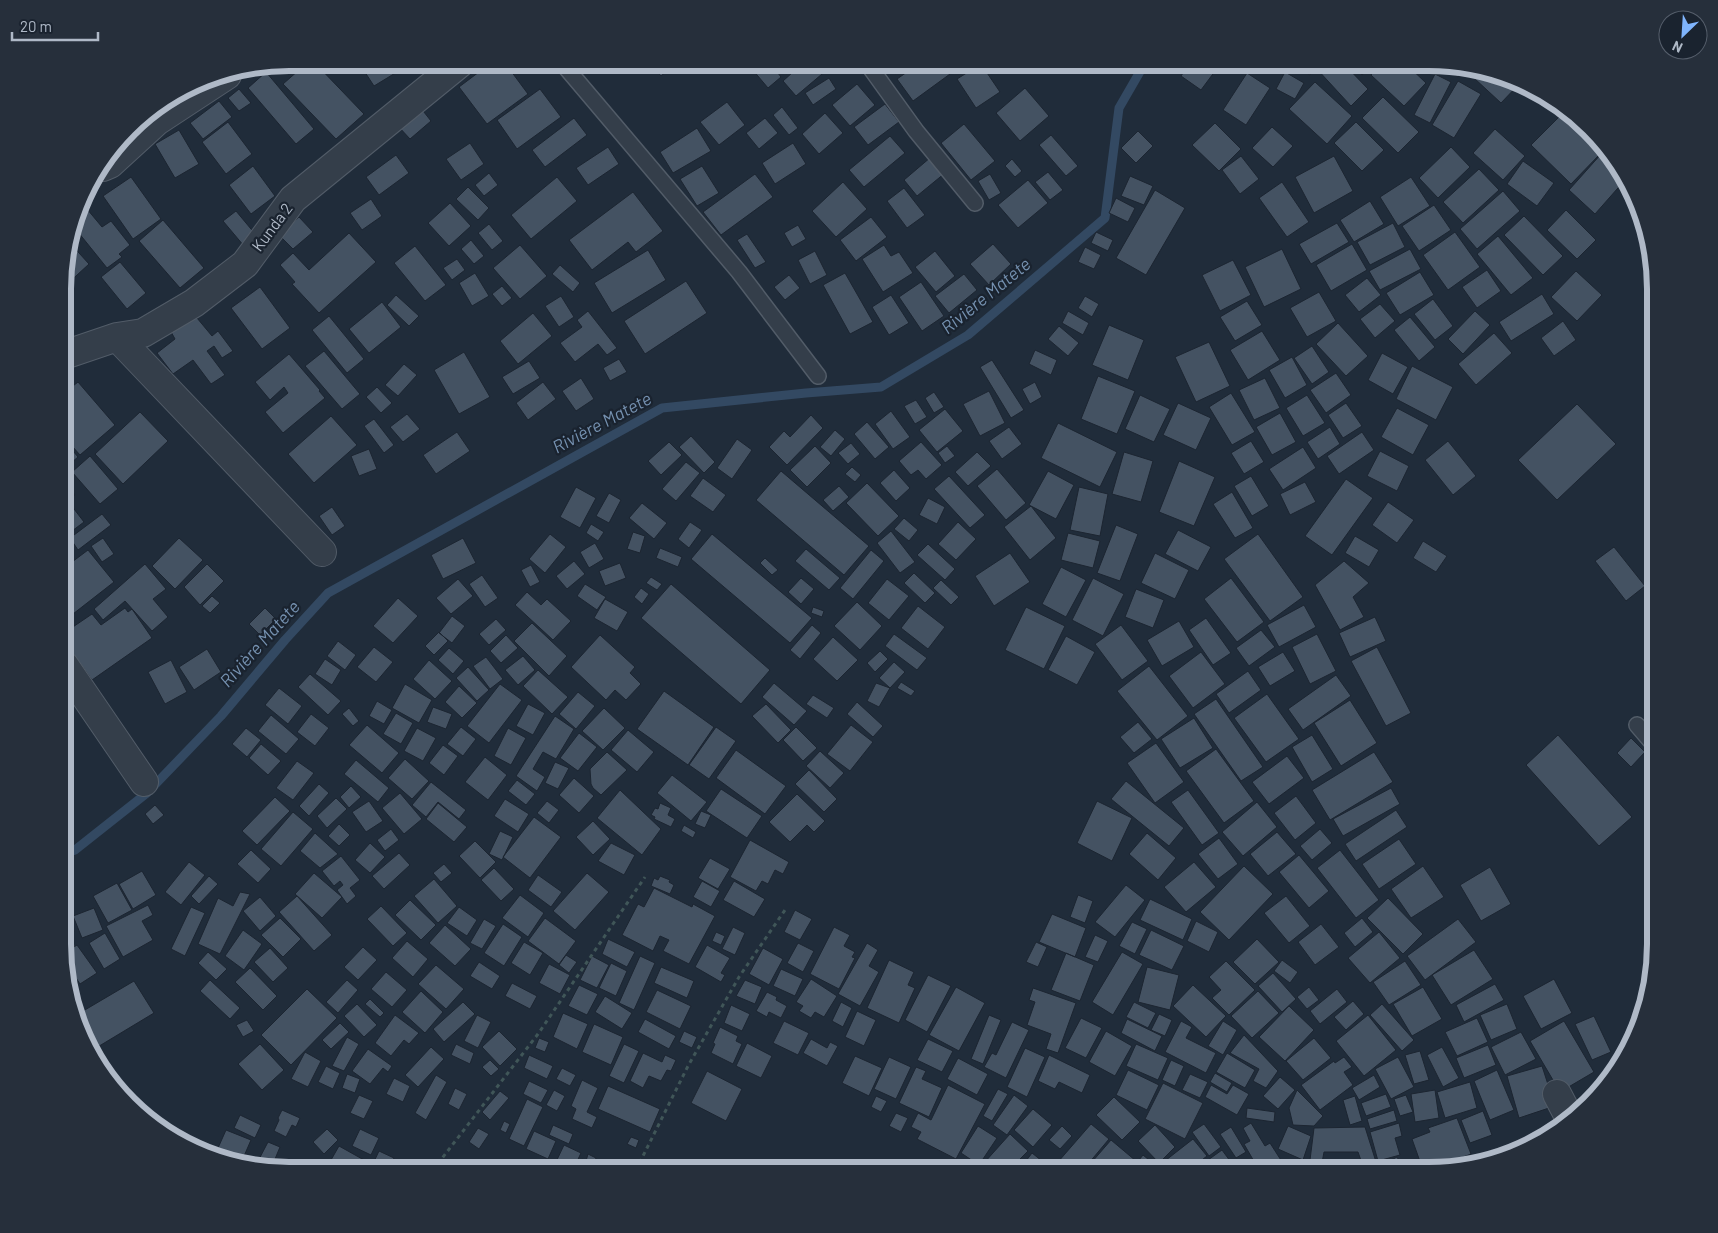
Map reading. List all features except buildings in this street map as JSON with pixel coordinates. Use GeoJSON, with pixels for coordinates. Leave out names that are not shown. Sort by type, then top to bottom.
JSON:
{"type":"FeatureCollection","features":[{"type":"Feature","properties":{"kind":"street","name":"Kunda 2"},"geometry":{"type":"LineString","coordinates":[[71,353],[117,337],[143,332],[194,303],[244,264],[293,199],[450,71]]}},
{"type":"Feature","properties":{"kind":"street"},"geometry":{"type":"LineString","coordinates":[[118,155],[157,121],[209,87]]}},
{"type":"Feature","properties":{"kind":"street"},"geometry":{"type":"LineString","coordinates":[[117,337],[322,552]]}},
{"type":"Feature","properties":{"kind":"street"},"geometry":{"type":"LineString","coordinates":[[71,675],[144,782]]}},
{"type":"Feature","properties":{"kind":"lane"},"geometry":{"type":"LineString","coordinates":[[569,71],[739,272],[818,376]]}},
{"type":"Feature","properties":{"kind":"lane"},"geometry":{"type":"LineString","coordinates":[[873,71],[916,130],[975,203]]}},
{"type":"Feature","properties":{"kind":"lane"},"geometry":{"type":"LineString","coordinates":[[1637,725],[1647,737]]}},
{"type":"Feature","properties":{"kind":"path"},"geometry":{"type":"LineString","coordinates":[[438,1162],[538,1034],[645,877]]}},
{"type":"Feature","properties":{"kind":"path"},"geometry":{"type":"LineString","coordinates":[[640,1162],[697,1050],[739,977],[785,910]]}},
{"type":"Feature","properties":{"kind":"waterway","name":"Rivière Matete"},"geometry":{"type":"LineString","coordinates":[[71,851],[147,793],[221,716],[285,640],[328,593],[662,408],[881,387],[968,335],[1105,218],[1119,108],[1140,71]]}}]}
